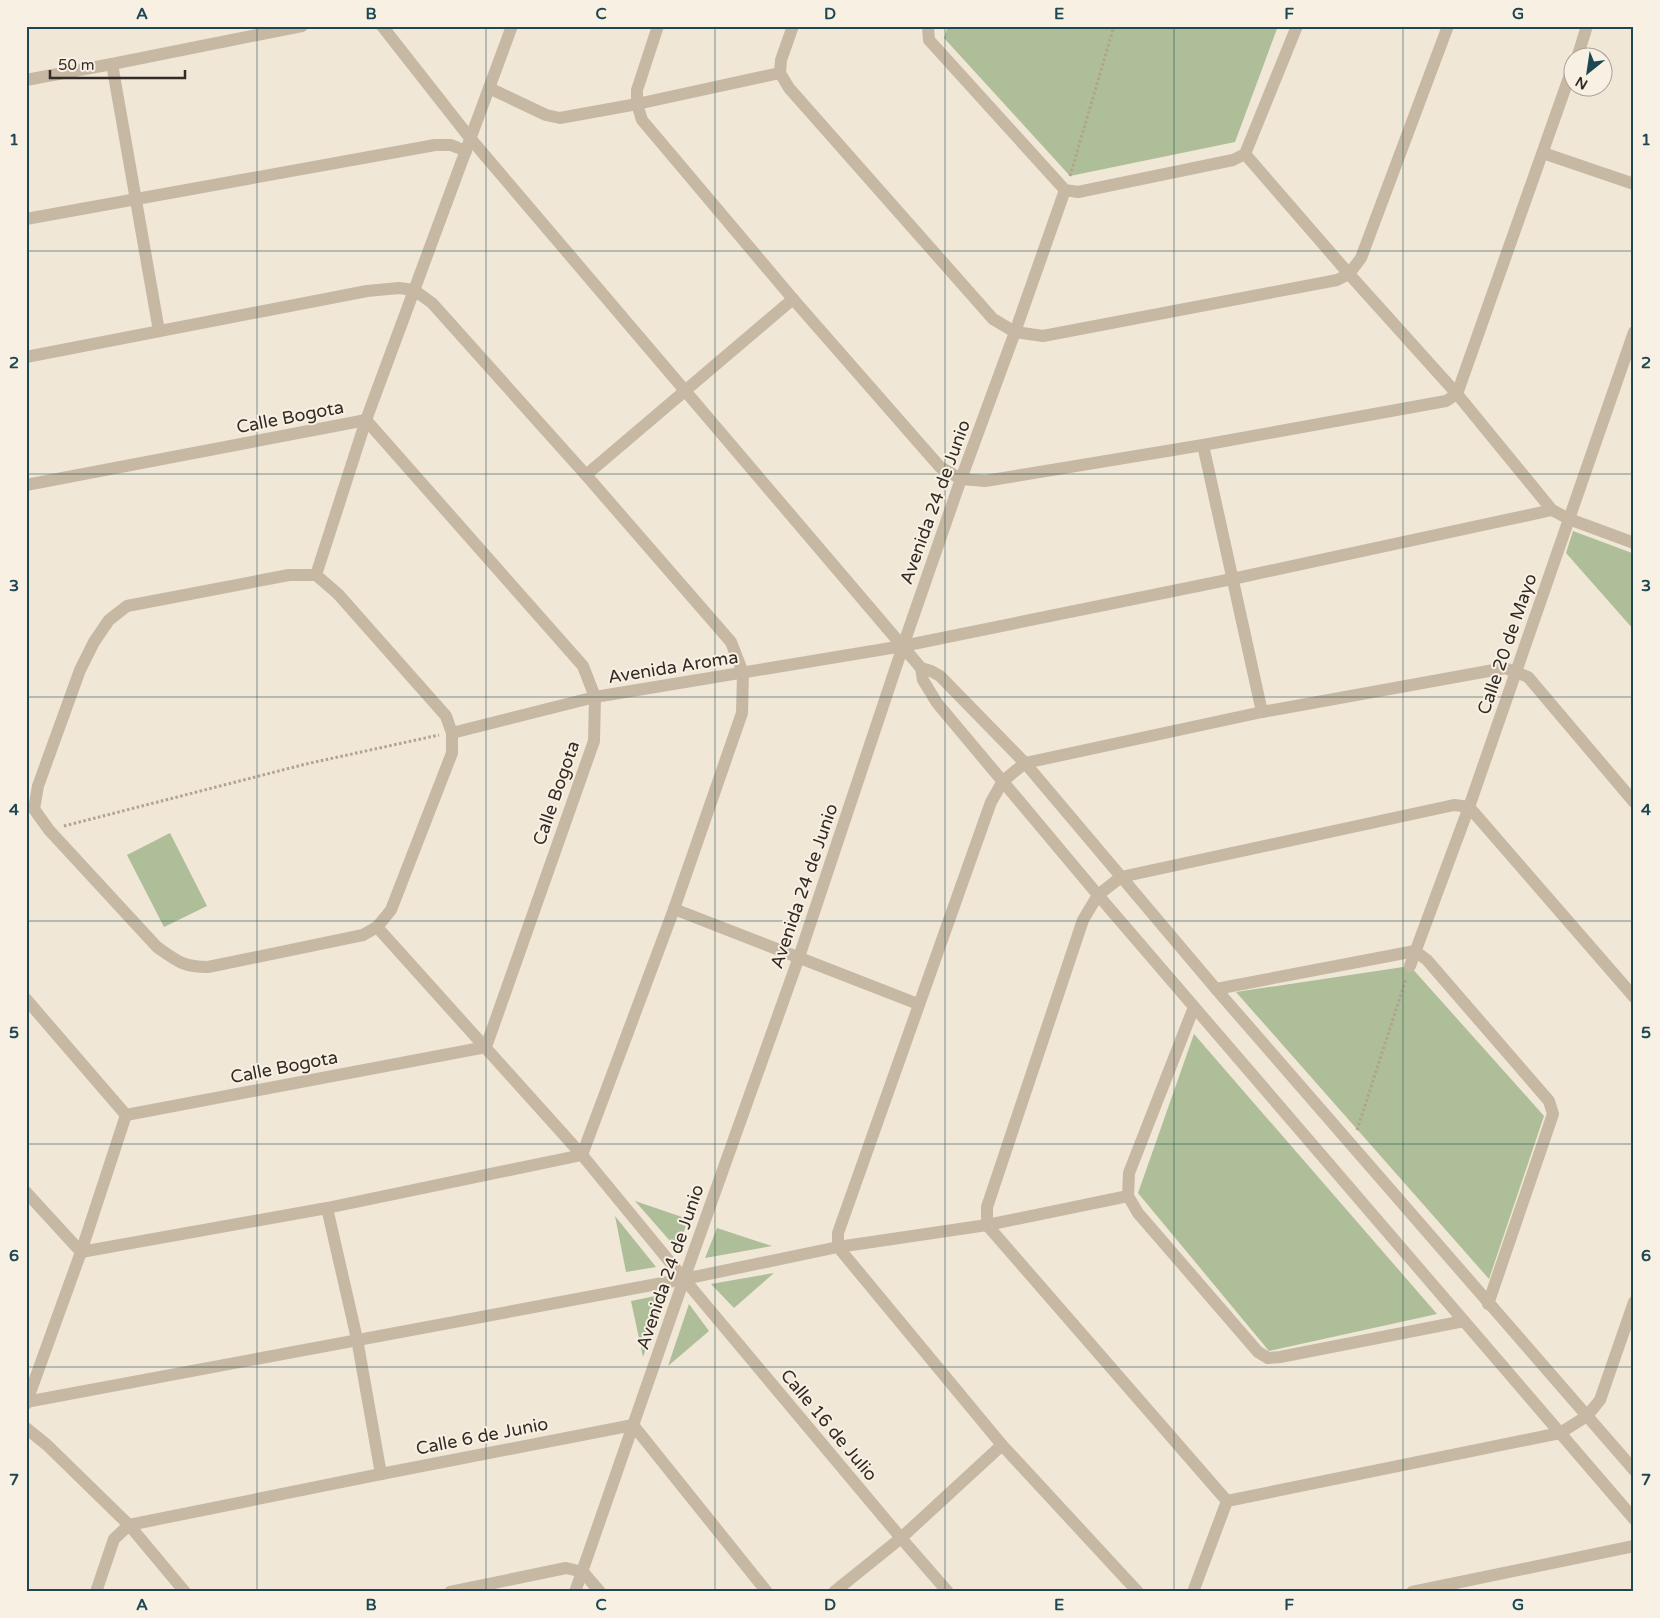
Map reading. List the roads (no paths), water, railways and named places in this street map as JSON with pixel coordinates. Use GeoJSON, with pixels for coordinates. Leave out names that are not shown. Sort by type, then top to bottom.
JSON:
{"type":"FeatureCollection","features":[{"type":"Feature","properties":{"kind":"street"},"geometry":{"type":"LineString","coordinates":[[26,80],[302,26]]}},
{"type":"Feature","properties":{"kind":"street"},"geometry":{"type":"LineString","coordinates":[[382,26],[470,138],[903,646],[921,668],[923,680],[937,703],[1098,895],[1634,1519]]}},
{"type":"Feature","properties":{"kind":"street"},"geometry":{"type":"LineString","coordinates":[[316,575],[366,420],[512,26]]}},
{"type":"Feature","properties":{"kind":"street"},"geometry":{"type":"LineString","coordinates":[[658,26],[637,90],[636,104],[642,120],[793,299],[940,467],[961,479],[985,481],[1203,445],[1446,401],[1457,394],[1562,98]]}},
{"type":"Feature","properties":{"kind":"street"},"geometry":{"type":"LineString","coordinates":[[793,26],[781,60],[780,73],[789,88],[993,319],[1015,332],[1043,336],[1337,280],[1349,274],[1361,258],[1448,26]]}},
{"type":"Feature","properties":{"kind":"street"},"geometry":{"type":"LineString","coordinates":[[928,26],[929,40],[1065,190],[1078,192],[1233,160],[1245,154],[1297,26]]}},
{"type":"Feature","properties":{"kind":"street"},"geometry":{"type":"LineString","coordinates":[[1580,48],[1588,26]]}},
{"type":"Feature","properties":{"kind":"street"},"geometry":{"type":"LineString","coordinates":[[112,64],[159,331]]}},
{"type":"Feature","properties":{"kind":"street"},"geometry":{"type":"LineString","coordinates":[[489,88],[546,115],[560,118],[636,104],[780,73]]}},
{"type":"Feature","properties":{"kind":"street"},"geometry":{"type":"LineString","coordinates":[[26,219],[435,145],[451,145],[466,151]]}},
{"type":"Feature","properties":{"kind":"street"},"geometry":{"type":"LineString","coordinates":[[1543,153],[1634,184]]}},
{"type":"Feature","properties":{"kind":"street"},"geometry":{"type":"LineString","coordinates":[[1245,154],[1457,394],[1552,510],[1634,543]]}},
{"type":"Feature","properties":{"kind":"street","name":"Avenida 24 de Junio"},"geometry":{"type":"LineString","coordinates":[[575,1592],[799,957],[961,479],[1065,190]]}},
{"type":"Feature","properties":{"kind":"street"},"geometry":{"type":"LineString","coordinates":[[26,357],[367,291],[399,288],[414,290],[432,303],[586,475],[731,642],[743,673],[742,713],[674,909],[582,1155],[327,1208],[82,1252]]}},
{"type":"Feature","properties":{"kind":"street"},"geometry":{"type":"LineString","coordinates":[[586,475],[793,299]]}},
{"type":"Feature","properties":{"kind":"street","name":"Calle 20 de Mayo"},"geometry":{"type":"LineString","coordinates":[[1410,966],[1469,807],[1634,332]]}},
{"type":"Feature","properties":{"kind":"street","name":"Calle Bogota"},"geometry":{"type":"LineString","coordinates":[[26,485],[366,420],[582,666],[595,697],[594,741],[486,1047],[126,1115]]}},
{"type":"Feature","properties":{"kind":"street"},"geometry":{"type":"LineString","coordinates":[[1203,445],[1262,712]]}},
{"type":"Feature","properties":{"kind":"street","name":"Avenida Aroma"},"geometry":{"type":"LineString","coordinates":[[452,733],[595,697],[903,646],[1232,579],[1552,510]]}},
{"type":"Feature","properties":{"kind":"street"},"geometry":{"type":"LineString","coordinates":[[289,575],[316,575],[338,594],[446,716],[452,733],[452,753],[391,910],[378,928],[363,935],[208,967],[190,967],[157,948],[30,810],[80,670],[94,642],[109,620],[127,606],[289,575]]}},
{"type":"Feature","properties":{"kind":"street"},"geometry":{"type":"LineString","coordinates":[[921,668],[940,676],[1025,764],[1216,989],[1634,1470]]}},
{"type":"Feature","properties":{"kind":"street"},"geometry":{"type":"LineString","coordinates":[[1138,1592],[1002,1445],[838,1247],[838,1233],[918,1004],[991,802],[1003,781],[1025,764],[1262,712],[1505,668],[1528,677],[1634,802]]}},
{"type":"Feature","properties":{"kind":"street"},"geometry":{"type":"LineString","coordinates":[[1227,1501],[987,1225],[987,1207],[1083,920],[1098,895],[1121,877],[1454,805],[1469,807],[1634,997]]}},
{"type":"Feature","properties":{"kind":"street"},"geometry":{"type":"LineString","coordinates":[[674,909],[918,1004]]}},
{"type":"Feature","properties":{"kind":"street","name":"Calle 16 de Julio"},"geometry":{"type":"LineString","coordinates":[[378,928],[582,1155],[948,1592]]}},
{"type":"Feature","properties":{"kind":"street"},"geometry":{"type":"LineString","coordinates":[[1216,989],[1415,951],[1428,960],[1549,1101],[1553,1114],[1488,1304]]}},
{"type":"Feature","properties":{"kind":"street"},"geometry":{"type":"LineString","coordinates":[[26,999],[126,1115],[82,1252],[26,1403]]}},
{"type":"Feature","properties":{"kind":"street"},"geometry":{"type":"LineString","coordinates":[[1194,1008],[1129,1173],[1128,1196],[1138,1213],[1258,1352],[1268,1358],[1464,1321]]}},
{"type":"Feature","properties":{"kind":"street"},"geometry":{"type":"LineString","coordinates":[[26,1192],[82,1252]]}},
{"type":"Feature","properties":{"kind":"street"},"geometry":{"type":"LineString","coordinates":[[26,1403],[357,1339],[684,1279],[838,1247],[987,1225],[1128,1196]]}},
{"type":"Feature","properties":{"kind":"street"},"geometry":{"type":"LineString","coordinates":[[327,1208],[357,1339],[381,1474]]}},
{"type":"Feature","properties":{"kind":"street"},"geometry":{"type":"LineString","coordinates":[[1227,1501],[1560,1433],[1587,1416],[1600,1400],[1634,1302]]}},
{"type":"Feature","properties":{"kind":"street"},"geometry":{"type":"LineString","coordinates":[[633,1425],[767,1592]]}},
{"type":"Feature","properties":{"kind":"street","name":"Calle 6 de Junio"},"geometry":{"type":"LineString","coordinates":[[129,1525],[633,1425]]}},
{"type":"Feature","properties":{"kind":"street"},"geometry":{"type":"LineString","coordinates":[[26,1428],[47,1445],[129,1525],[185,1592]]}},
{"type":"Feature","properties":{"kind":"street"},"geometry":{"type":"LineString","coordinates":[[834,1592],[901,1538],[1002,1445]]}},
{"type":"Feature","properties":{"kind":"street"},"geometry":{"type":"LineString","coordinates":[[1193,1592],[1227,1501]]}},
{"type":"Feature","properties":{"kind":"street"},"geometry":{"type":"LineString","coordinates":[[96,1592],[114,1539],[129,1525]]}},
{"type":"Feature","properties":{"kind":"street"},"geometry":{"type":"LineString","coordinates":[[1420,1591],[1634,1546]]}},
{"type":"Feature","properties":{"kind":"street"},"geometry":{"type":"LineString","coordinates":[[450,1592],[566,1568],[582,1572],[600,1592]]}}]}
